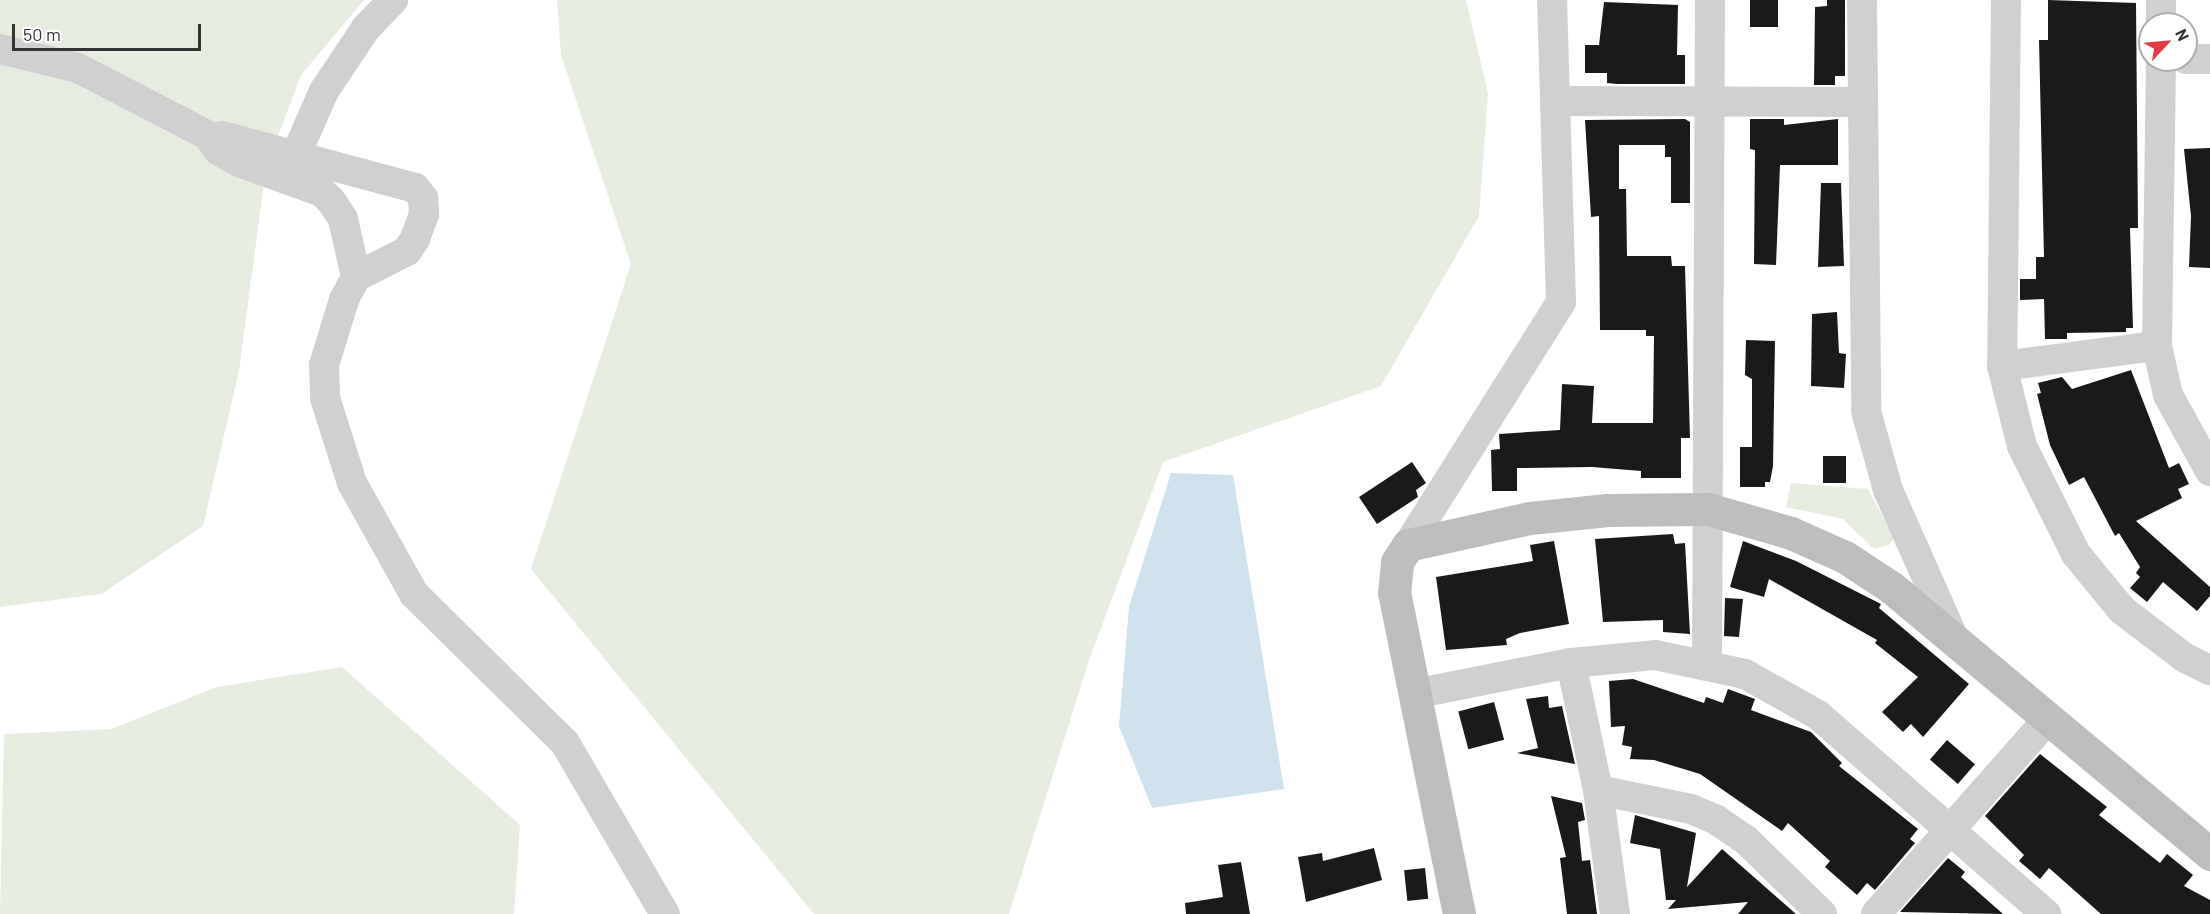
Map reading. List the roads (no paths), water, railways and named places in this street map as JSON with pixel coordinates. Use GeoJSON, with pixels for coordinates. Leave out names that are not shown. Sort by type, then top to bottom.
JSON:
{"type":"FeatureCollection","features":[{"type":"Feature","properties":{"kind":"street"},"geometry":{"type":"LineString","coordinates":[[296,157],[324,91],[366,28],[393,0]]}},
{"type":"Feature","properties":{"kind":"street"},"geometry":{"type":"LineString","coordinates":[[1459,914],[1394,593],[1397,562],[1561,302],[1552,0]]}},
{"type":"Feature","properties":{"kind":"street"},"geometry":{"type":"LineString","coordinates":[[1707,664],[1710,0]]}},
{"type":"Feature","properties":{"kind":"street"},"geometry":{"type":"LineString","coordinates":[[1862,0],[1861,102],[1866,411],[1888,490],[1953,637]]}},
{"type":"Feature","properties":{"kind":"street"},"geometry":{"type":"LineString","coordinates":[[2006,0],[2002,366],[2022,446],[2076,554],[2122,610],[2185,658],[2210,670]]}},
{"type":"Feature","properties":{"kind":"street"},"geometry":{"type":"LineString","coordinates":[[0,49],[78,68],[207,135],[415,188],[423,198],[424,214],[407,251],[356,277],[344,300],[324,365],[327,406],[352,483],[414,594],[565,743],[665,914]]}},
{"type":"Feature","properties":{"kind":"street"},"geometry":{"type":"LineString","coordinates":[[2162,72],[2157,346],[2168,395],[2210,471]]}},
{"type":"Feature","properties":{"kind":"street"},"geometry":{"type":"LineString","coordinates":[[1556,101],[1861,102]]}},
{"type":"Feature","properties":{"kind":"street"},"geometry":{"type":"LineString","coordinates":[[207,135],[219,151],[239,162],[322,192],[343,219],[356,277]]}},
{"type":"Feature","properties":{"kind":"street"},"geometry":{"type":"LineString","coordinates":[[2002,366],[2157,346]]}},
{"type":"Feature","properties":{"kind":"street"},"geometry":{"type":"LineString","coordinates":[[1408,545],[1530,518],[1660,506],[1708,508],[1791,533],[1845,557],[1953,637],[2046,721],[2210,854]]}},
{"type":"Feature","properties":{"kind":"street"},"geometry":{"type":"LineString","coordinates":[[1414,694],[1571,663],[1655,655],[1707,664],[1745,674],[1818,715],[2046,914]]}},
{"type":"Feature","properties":{"kind":"street"},"geometry":{"type":"LineString","coordinates":[[1571,663],[1598,790],[1615,914]]}},
{"type":"Feature","properties":{"kind":"street"},"geometry":{"type":"LineString","coordinates":[[1876,914],[2046,721]]}},
{"type":"Feature","properties":{"kind":"street"},"geometry":{"type":"LineString","coordinates":[[1598,790],[1691,809],[1715,819],[1746,840],[1822,914]]}},
{"type":"Feature","properties":{"kind":"water"},"geometry":{"type":"Polygon","coordinates":[[[1171,473],[1233,475],[1284,789],[1152,808],[1119,726],[1129,607],[1171,473]]]}}]}
